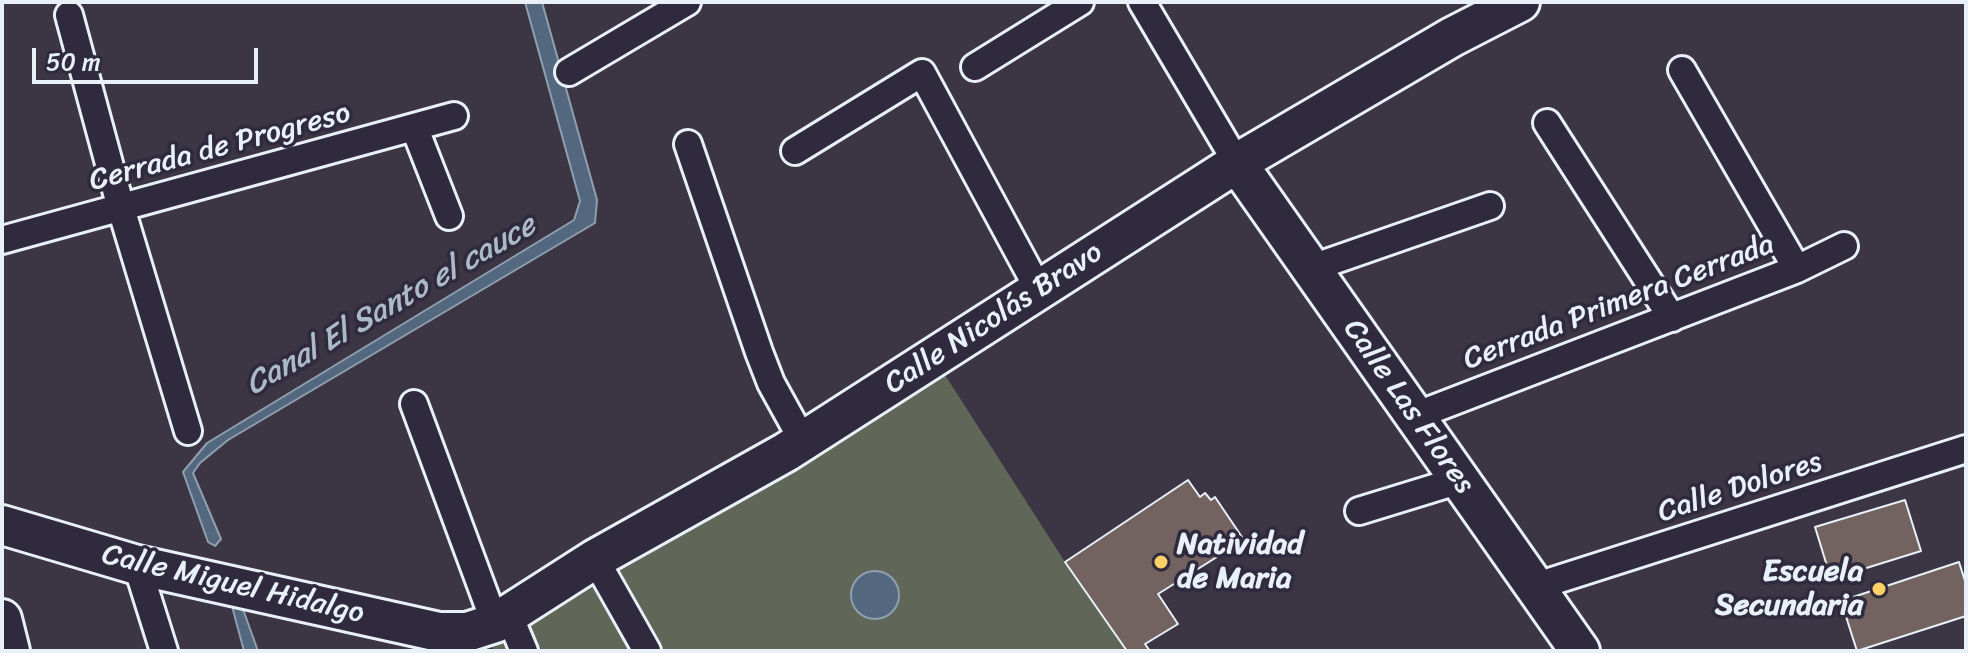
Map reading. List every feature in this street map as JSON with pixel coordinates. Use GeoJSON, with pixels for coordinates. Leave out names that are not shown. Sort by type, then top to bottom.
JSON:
{"type":"FeatureCollection","features":[{"type":"Feature","properties":{"kind":"street"},"geometry":{"type":"LineString","coordinates":[[569,72],[687,2]]}},
{"type":"Feature","properties":{"kind":"street"},"geometry":{"type":"LineString","coordinates":[[975,67],[1080,2]]}},
{"type":"Feature","properties":{"kind":"street"},"geometry":{"type":"LineString","coordinates":[[1142,2],[1237,163]]}},
{"type":"Feature","properties":{"kind":"street","name":"Calle Nicolás Bravo"},"geometry":{"type":"LineString","coordinates":[[490,623],[595,559],[803,441],[1237,163],[1452,37],[1520,2]]}},
{"type":"Feature","properties":{"kind":"street"},"geometry":{"type":"LineString","coordinates":[[69,15],[121,208],[188,431]]}},
{"type":"Feature","properties":{"kind":"street"},"geometry":{"type":"LineString","coordinates":[[1682,70],[1797,269]]}},
{"type":"Feature","properties":{"kind":"street"},"geometry":{"type":"LineString","coordinates":[[795,151],[922,73],[1039,290]]}},
{"type":"Feature","properties":{"kind":"street","name":"Cerrada de Progreso"},"geometry":{"type":"LineString","coordinates":[[2,240],[454,116]]}},
{"type":"Feature","properties":{"kind":"street"},"geometry":{"type":"LineString","coordinates":[[1547,123],[1672,318]]}},
{"type":"Feature","properties":{"kind":"street"},"geometry":{"type":"LineString","coordinates":[[415,129],[449,216]]}},
{"type":"Feature","properties":{"kind":"street"},"geometry":{"type":"LineString","coordinates":[[688,144],[767,373],[803,441]]}},
{"type":"Feature","properties":{"kind":"street","name":"Calle Las Flores"},"geometry":{"type":"LineString","coordinates":[[1237,163],[1580,651]]}},
{"type":"Feature","properties":{"kind":"street"},"geometry":{"type":"LineString","coordinates":[[1309,269],[1490,206]]}},
{"type":"Feature","properties":{"kind":"street","name":"Cerrada Primera Cerrada"},"geometry":{"type":"LineString","coordinates":[[1415,416],[1797,269],[1844,246]]}},
{"type":"Feature","properties":{"kind":"street"},"geometry":{"type":"LineString","coordinates":[[414,404],[490,623],[524,651]]}},
{"type":"Feature","properties":{"kind":"street","name":"Calle Dolores"},"geometry":{"type":"LineString","coordinates":[[1534,587],[1966,449]]}},
{"type":"Feature","properties":{"kind":"street"},"geometry":{"type":"LineString","coordinates":[[1359,511],[1460,480]]}},
{"type":"Feature","properties":{"kind":"street","name":"Calle Miguel Hidalgo"},"geometry":{"type":"LineString","coordinates":[[2,525],[137,565],[439,632],[490,623]]}},
{"type":"Feature","properties":{"kind":"street"},"geometry":{"type":"LineString","coordinates":[[595,559],[647,651]]}},
{"type":"Feature","properties":{"kind":"street"},"geometry":{"type":"LineString","coordinates":[[137,565],[164,651]]}},
{"type":"Feature","properties":{"kind":"street"},"geometry":{"type":"LineString","coordinates":[[2,619],[10,651]]}},
{"type":"Feature","properties":{"kind":"green space"},"geometry":{"type":"Polygon","coordinates":[[[929,350],[1065,562],[1127,651],[494,651],[485,628],[929,350]]]}},
{"type":"Feature","properties":{"kind":"water"},"geometry":{"type":"Polygon","coordinates":[[[525,2],[542,2],[597,200],[595,223],[228,440],[200,463],[193,473],[221,539],[215,546],[208,542],[183,472],[207,443],[574,220],[580,201],[525,2]]]}},
{"type":"Feature","properties":{"kind":"water"},"geometry":{"type":"Polygon","coordinates":[[[875,571],[892,578],[899,595],[892,612],[875,619],[858,612],[851,595],[858,578],[875,571]]]}},
{"type":"Feature","properties":{"kind":"water"},"geometry":{"type":"Polygon","coordinates":[[[234,598],[244,612],[258,651],[244,651],[233,610],[234,598]]]}},
{"type":"Feature","properties":{"kind":"building","name":"Natividad de Maria"},"geometry":{"type":"Polygon","coordinates":[[[1188,480],[1200,497],[1205,493],[1211,500],[1215,497],[1244,540],[1158,594],[1178,624],[1145,644],[1150,651],[1127,651],[1065,562],[1188,480]]]}},
{"type":"Feature","properties":{"kind":"building"},"geometry":{"type":"Polygon","coordinates":[[[1905,500],[1921,551],[1831,579],[1815,527],[1905,500]]]}},
{"type":"Feature","properties":{"kind":"building"},"geometry":{"type":"Polygon","coordinates":[[[1959,562],[1966,584],[1966,616],[1857,651],[1841,601],[1959,562]]]}},
{"type":"Feature","properties":{"kind":"place","name":"Natividad de Maria"},"geometry":{"type":"Point","coordinates":[1161,562]}},
{"type":"Feature","properties":{"kind":"place","name":"Escuela Secundaria"},"geometry":{"type":"Point","coordinates":[1879,589]}},
{"type":"Feature","properties":{"kind":"water label","name":"Canal El Santo el cauce"},"geometry":{"type":"Point","coordinates":[391,306]}}]}
